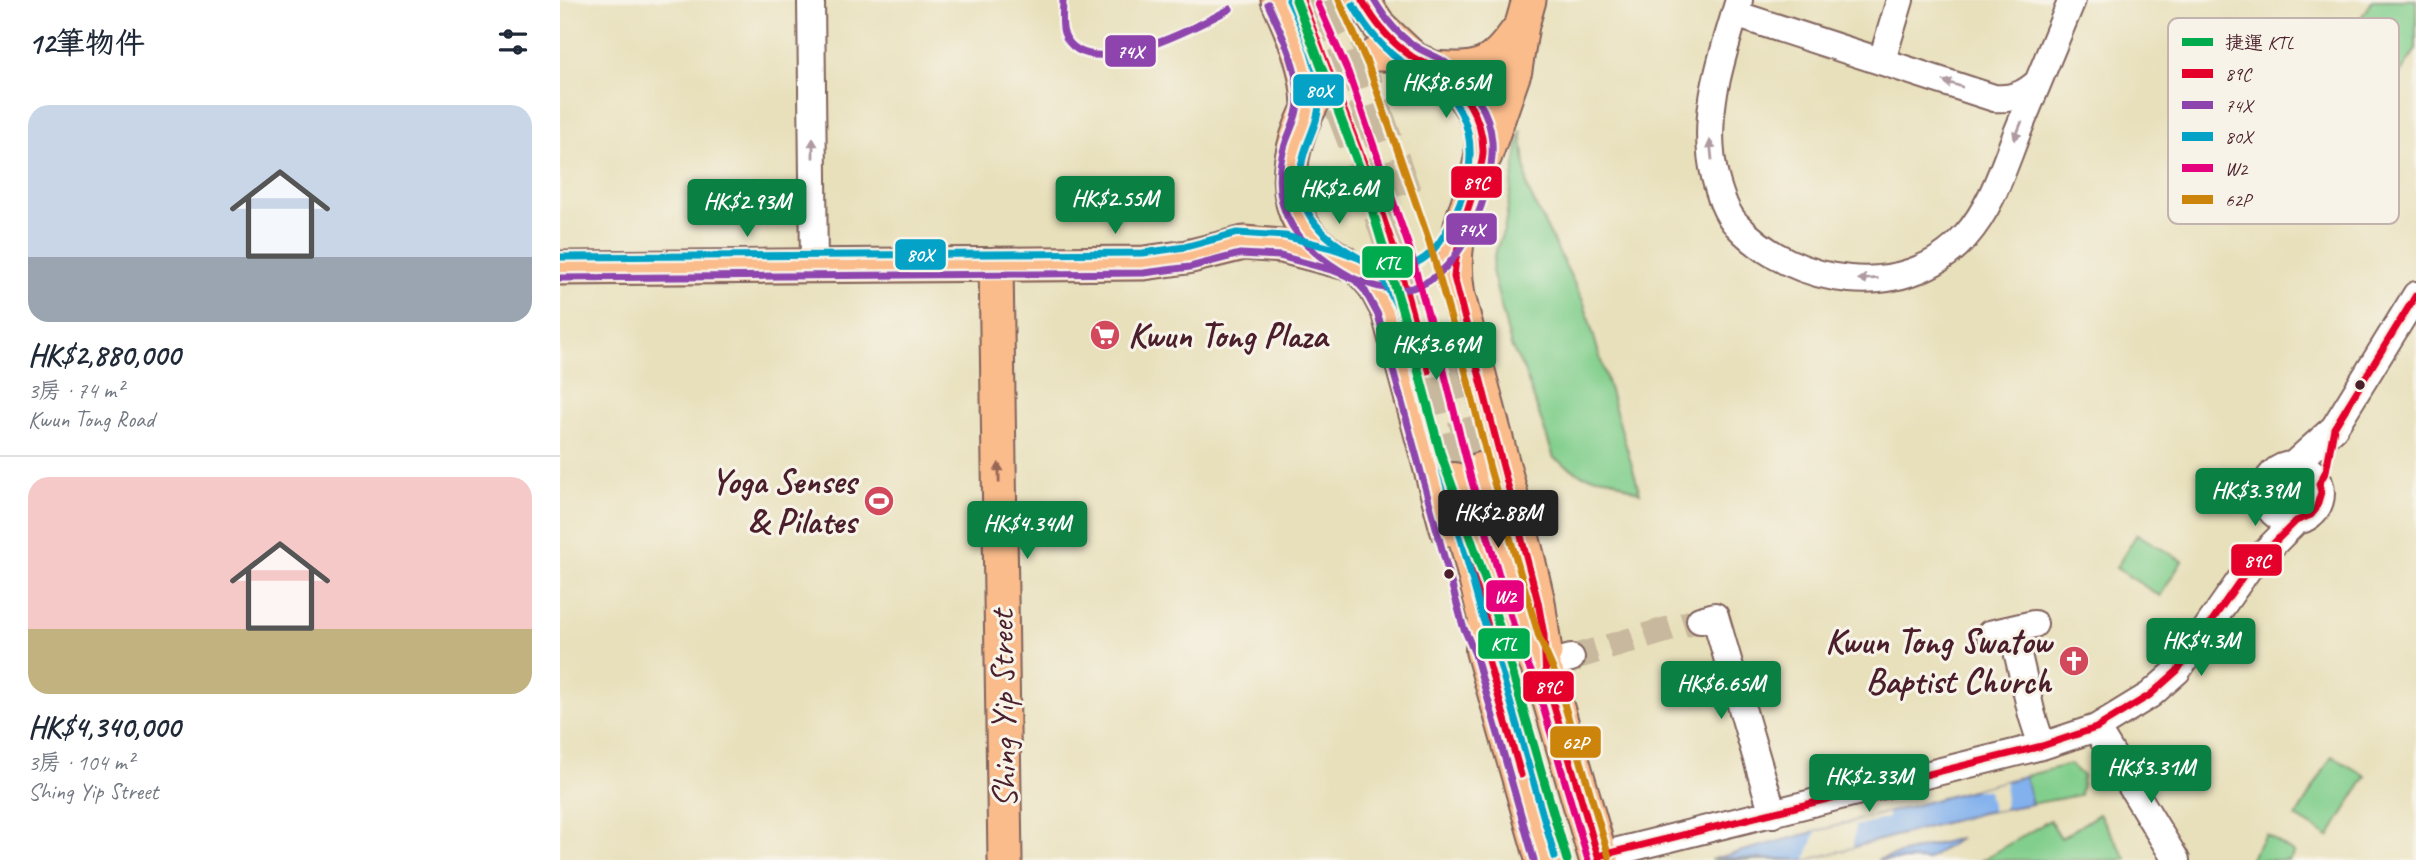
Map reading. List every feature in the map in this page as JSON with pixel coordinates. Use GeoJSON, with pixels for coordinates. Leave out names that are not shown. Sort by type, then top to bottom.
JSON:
{"type":"FeatureCollection","features":[{"type":"Feature","properties":{"kind":"highway"},"geometry":{"type":"LineString","coordinates":[[1545,860],[1485,650],[1488,618],[1467,477],[1528,640],[1554,667],[1596,859]]}},
{"type":"Feature","properties":{"kind":"main road"},"geometry":{"type":"LineString","coordinates":[[1278,0],[1303,60],[1314,99],[1293,153],[1289,177],[1292,203],[1303,227]]}},
{"type":"Feature","properties":{"kind":"main road"},"geometry":{"type":"LineString","coordinates":[[1362,0],[1380,27],[1453,84],[1468,103],[1482,134],[1482,165]]}},
{"type":"Feature","properties":{"kind":"main road"},"geometry":{"type":"LineString","coordinates":[[1377,54],[1394,54],[1464,70],[1479,67],[1493,60],[1506,47],[1526,12]]}},
{"type":"Feature","properties":{"kind":"main road"},"geometry":{"type":"LineString","coordinates":[[1526,12],[1515,70],[1459,230],[1455,261],[1458,296],[1554,667]]}},
{"type":"Feature","properties":{"kind":"main road"},"geometry":{"type":"LineString","coordinates":[[1244,243],[1260,225],[1281,216],[1292,219],[1326,252],[1363,270],[1374,285],[1388,311],[1473,623],[1485,650]]}},
{"type":"Feature","properties":{"kind":"main road"},"geometry":{"type":"LineString","coordinates":[[560,268],[1144,263],[1187,257],[1244,243],[1282,246],[1363,270]]}},
{"type":"Feature","properties":{"kind":"main road","name":"Shing Yip Street"},"geometry":{"type":"LineString","coordinates":[[996,264],[1005,860]]}},
{"type":"Feature","properties":{"kind":"street"},"geometry":{"type":"LineString","coordinates":[[811,0],[814,265]]}},
{"type":"Feature","properties":{"kind":"street"},"geometry":{"type":"LineString","coordinates":[[1882,60],[1900,0]]}},
{"type":"Feature","properties":{"kind":"street"},"geometry":{"type":"LineString","coordinates":[[2038,82],[2017,96],[2006,99],[1994,97],[1737,7],[1712,95],[1709,127],[1714,175],[1720,195],[1735,223],[1754,241],[1778,258],[1804,270],[1858,280],[1899,275],[1931,264],[1957,245],[1977,222],[1994,190],[2072,0]]}},
{"type":"Feature","properties":{"kind":"street"},"geometry":{"type":"LineString","coordinates":[[2248,569],[2269,506],[2266,490],[2272,475],[2293,465],[2334,428],[2416,295]]}},
{"type":"Feature","properties":{"kind":"street"},"geometry":{"type":"LineString","coordinates":[[2319,484],[2326,471],[2334,428]]}},
{"type":"Feature","properties":{"kind":"street"},"geometry":{"type":"LineString","coordinates":[[1596,859],[2042,746],[2089,731],[2150,695],[2178,671],[2248,569],[2295,521],[2311,515],[2316,509],[2321,492],[2319,484],[2309,470],[2293,465]]}},
{"type":"Feature","properties":{"kind":"street"},"geometry":{"type":"LineString","coordinates":[[2269,506],[2280,517],[2295,521]]}},
{"type":"Feature","properties":{"kind":"street"},"geometry":{"type":"LineString","coordinates":[[1708,618],[1773,814]]}},
{"type":"Feature","properties":{"kind":"street"},"geometry":{"type":"LineString","coordinates":[[2012,629],[2042,746]]}},
{"type":"Feature","properties":{"kind":"street"},"geometry":{"type":"LineString","coordinates":[[2089,731],[2157,860]]}},
{"type":"Feature","properties":{"kind":"street"},"geometry":{"type":"LineString","coordinates":[[2089,731],[2176,860]]}},
{"type":"Feature","properties":{"kind":"green space"},"geometry":{"type":"Polygon","coordinates":[[[2372,0],[2416,0],[2416,49],[2399,75],[2399,18],[2361,18],[2372,0]]]}},
{"type":"Feature","properties":{"kind":"green space"},"geometry":{"type":"Polygon","coordinates":[[[1521,129],[1528,190],[1584,303],[1640,493],[1611,479],[1582,475],[1554,458],[1524,370],[1511,346],[1492,271],[1495,252],[1504,231],[1521,129]]]}},
{"type":"Feature","properties":{"kind":"green space"},"geometry":{"type":"Polygon","coordinates":[[[2293,469],[2310,476],[2317,493],[2310,510],[2293,517],[2276,510],[2269,493],[2276,476],[2293,469]]]}},
{"type":"Feature","properties":{"kind":"green space"},"geometry":{"type":"Polygon","coordinates":[[[2137,534],[2182,561],[2160,596],[2116,568],[2137,534]]]}},
{"type":"Feature","properties":{"kind":"green space"},"geometry":{"type":"Polygon","coordinates":[[[2332,756],[2366,776],[2329,837],[2296,817],[2332,756]]]}},
{"type":"Feature","properties":{"kind":"green space"},"geometry":{"type":"Polygon","coordinates":[[[2070,764],[2083,776],[2080,795],[1981,813],[1805,860],[1710,860],[2070,764]]]}},
{"type":"Feature","properties":{"kind":"green space"},"geometry":{"type":"Polygon","coordinates":[[[2099,814],[2127,860],[1982,860],[2050,820],[2061,838],[2099,814]]]}},
{"type":"Feature","properties":{"kind":"green space"},"geometry":{"type":"Polygon","coordinates":[[[2266,834],[2294,853],[2289,860],[2249,860],[2266,834]]]}},
{"type":"Feature","properties":{"kind":"water"},"geometry":{"type":"Polygon","coordinates":[[[2025,776],[2032,804],[1981,813],[1805,860],[1716,858],[2025,776]]]}},
{"type":"Feature","properties":{"kind":"water"},"geometry":{"type":"Polygon","coordinates":[[[1960,838],[1927,860],[1877,860],[1960,838]]]}},
{"type":"Feature","properties":{"kind":"pier"},"geometry":{"type":"Polygon","coordinates":[[[2006,781],[2004,809],[1992,811],[1988,790],[1972,790],[2006,781]]]}},
{"type":"Feature","properties":{"kind":"pier"},"geometry":{"type":"Polygon","coordinates":[[[1888,813],[1888,818],[1855,826],[1853,847],[1805,860],[1816,832],[1888,813]]]}},
{"type":"Feature","properties":{"kind":"tunnel"},"geometry":{"type":"LineString","coordinates":[[1302,0],[1363,158],[1405,283],[1454,482]]}},
{"type":"Feature","properties":{"kind":"tunnel"},"geometry":{"type":"LineString","coordinates":[[1328,0],[1358,68],[1406,204]]}},
{"type":"Feature","properties":{"kind":"tunnel"},"geometry":{"type":"LineString","coordinates":[[1319,91],[1345,67],[1377,54]]}},
{"type":"Feature","properties":{"kind":"tunnel"},"geometry":{"type":"LineString","coordinates":[[1385,279],[1419,275],[1441,258],[1455,238]]}},
{"type":"Feature","properties":{"kind":"tunnel"},"geometry":{"type":"LineString","coordinates":[[1453,362],[1480,472]]}},
{"type":"Feature","properties":{"kind":"tunnel"},"geometry":{"type":"LineString","coordinates":[[1571,658],[1700,620]]}},
{"type":"Feature","properties":{"kind":"metro line","name":"KTL"},"geometry":{"type":"LineString","coordinates":[[1296,0],[1360,169],[1403,313],[1440,452],[1487,585],[1567,860]]}},
{"type":"Feature","properties":{"kind":"transit line","name":"74X"},"geometry":{"type":"LineString","coordinates":[[1063,0],[1064,33],[1076,48],[1094,55],[1117,54],[1143,48],[1194,28],[1230,9]]}},
{"type":"Feature","properties":{"kind":"transit line","name":"80X"},"geometry":{"type":"LineString","coordinates":[[1289,0],[1310,50],[1319,89],[1317,116],[1300,173],[1304,205],[1321,230],[1363,260]]}},
{"type":"Feature","properties":{"kind":"transit line","name":"89C"},"geometry":{"type":"LineString","coordinates":[[1302,0],[1396,255],[1428,371]]}},
{"type":"Feature","properties":{"kind":"transit line","name":"62P"},"geometry":{"type":"LineString","coordinates":[[1339,0],[1368,65],[1429,241],[1490,469],[1539,637],[1556,676],[1609,857]]}},
{"type":"Feature","properties":{"kind":"transit line","name":"89C"},"geometry":{"type":"LineString","coordinates":[[1362,0],[1389,38],[1414,58],[1445,75],[1454,84],[1469,104],[1480,128],[1483,153],[1480,171],[1460,238],[1454,277],[1538,602],[1544,635],[1546,679],[1599,860]]}},
{"type":"Feature","properties":{"kind":"transit line","name":"74X"},"geometry":{"type":"LineString","coordinates":[[1325,268],[1390,289],[1412,288],[1430,280],[1446,267],[1460,249],[1472,228],[1488,183],[1491,137],[1490,126],[1482,107],[1452,68],[1401,35],[1374,0]]}},
{"type":"Feature","properties":{"kind":"transit line","name":"74X"},"geometry":{"type":"LineString","coordinates":[[1268,4],[1289,52],[1298,89],[1296,114],[1284,148],[1280,171],[1284,209],[1292,226],[1304,241],[1318,255],[1353,278]]}},
{"type":"Feature","properties":{"kind":"transit line","name":"W2"},"geometry":{"type":"LineString","coordinates":[[1318,4],[1348,72],[1409,247],[1519,644],[1536,683],[1588,860]]}},
{"type":"Feature","properties":{"kind":"transit line","name":"80X"},"geometry":{"type":"LineString","coordinates":[[1331,248],[1392,267],[1419,261],[1432,251],[1454,215],[1463,195],[1470,154],[1462,115],[1451,97],[1434,81],[1390,53],[1369,30],[1353,5]]}},
{"type":"Feature","properties":{"kind":"transit line","name":"80X"},"geometry":{"type":"LineString","coordinates":[[560,257],[1143,253],[1185,247],[1237,233],[1285,236],[1347,252],[1367,262],[1383,279],[1398,308],[1483,619],[1495,647],[1555,857]]}},
{"type":"Feature","properties":{"kind":"transit line","name":"74X"},"geometry":{"type":"LineString","coordinates":[[560,278],[1144,273],[1190,267],[1240,254],[1280,256],[1339,272],[1355,280],[1365,291],[1378,315],[1463,626],[1475,654],[1534,860]]}},
{"type":"Feature","properties":{"kind":"transit line","name":"89C"},"geometry":{"type":"LineString","coordinates":[[1598,856],[2042,746],[2096,728],[2150,695],[2177,671],[2248,569],[2296,521],[2311,515],[2316,509],[2321,492],[2319,484],[2326,471],[2334,428],[2416,295]]}},
{"type":"Feature","properties":{"kind":"transit line","name":"89C"},"geometry":{"type":"LineString","coordinates":[[1465,524],[1488,618],[1485,650],[1521,775]]}},
{"type":"Feature","properties":{"kind":"place","name":"Kwun Tong Plaza"},"geometry":{"type":"Point","coordinates":[1105,335]}},
{"type":"Feature","properties":{"kind":"place","name":"Yoga Senses & Pilates"},"geometry":{"type":"Point","coordinates":[879,501]}},
{"type":"Feature","properties":{"kind":"place","name":"Kwun Tong Swatow Baptist Church"},"geometry":{"type":"Point","coordinates":[2074,661]}}]}
